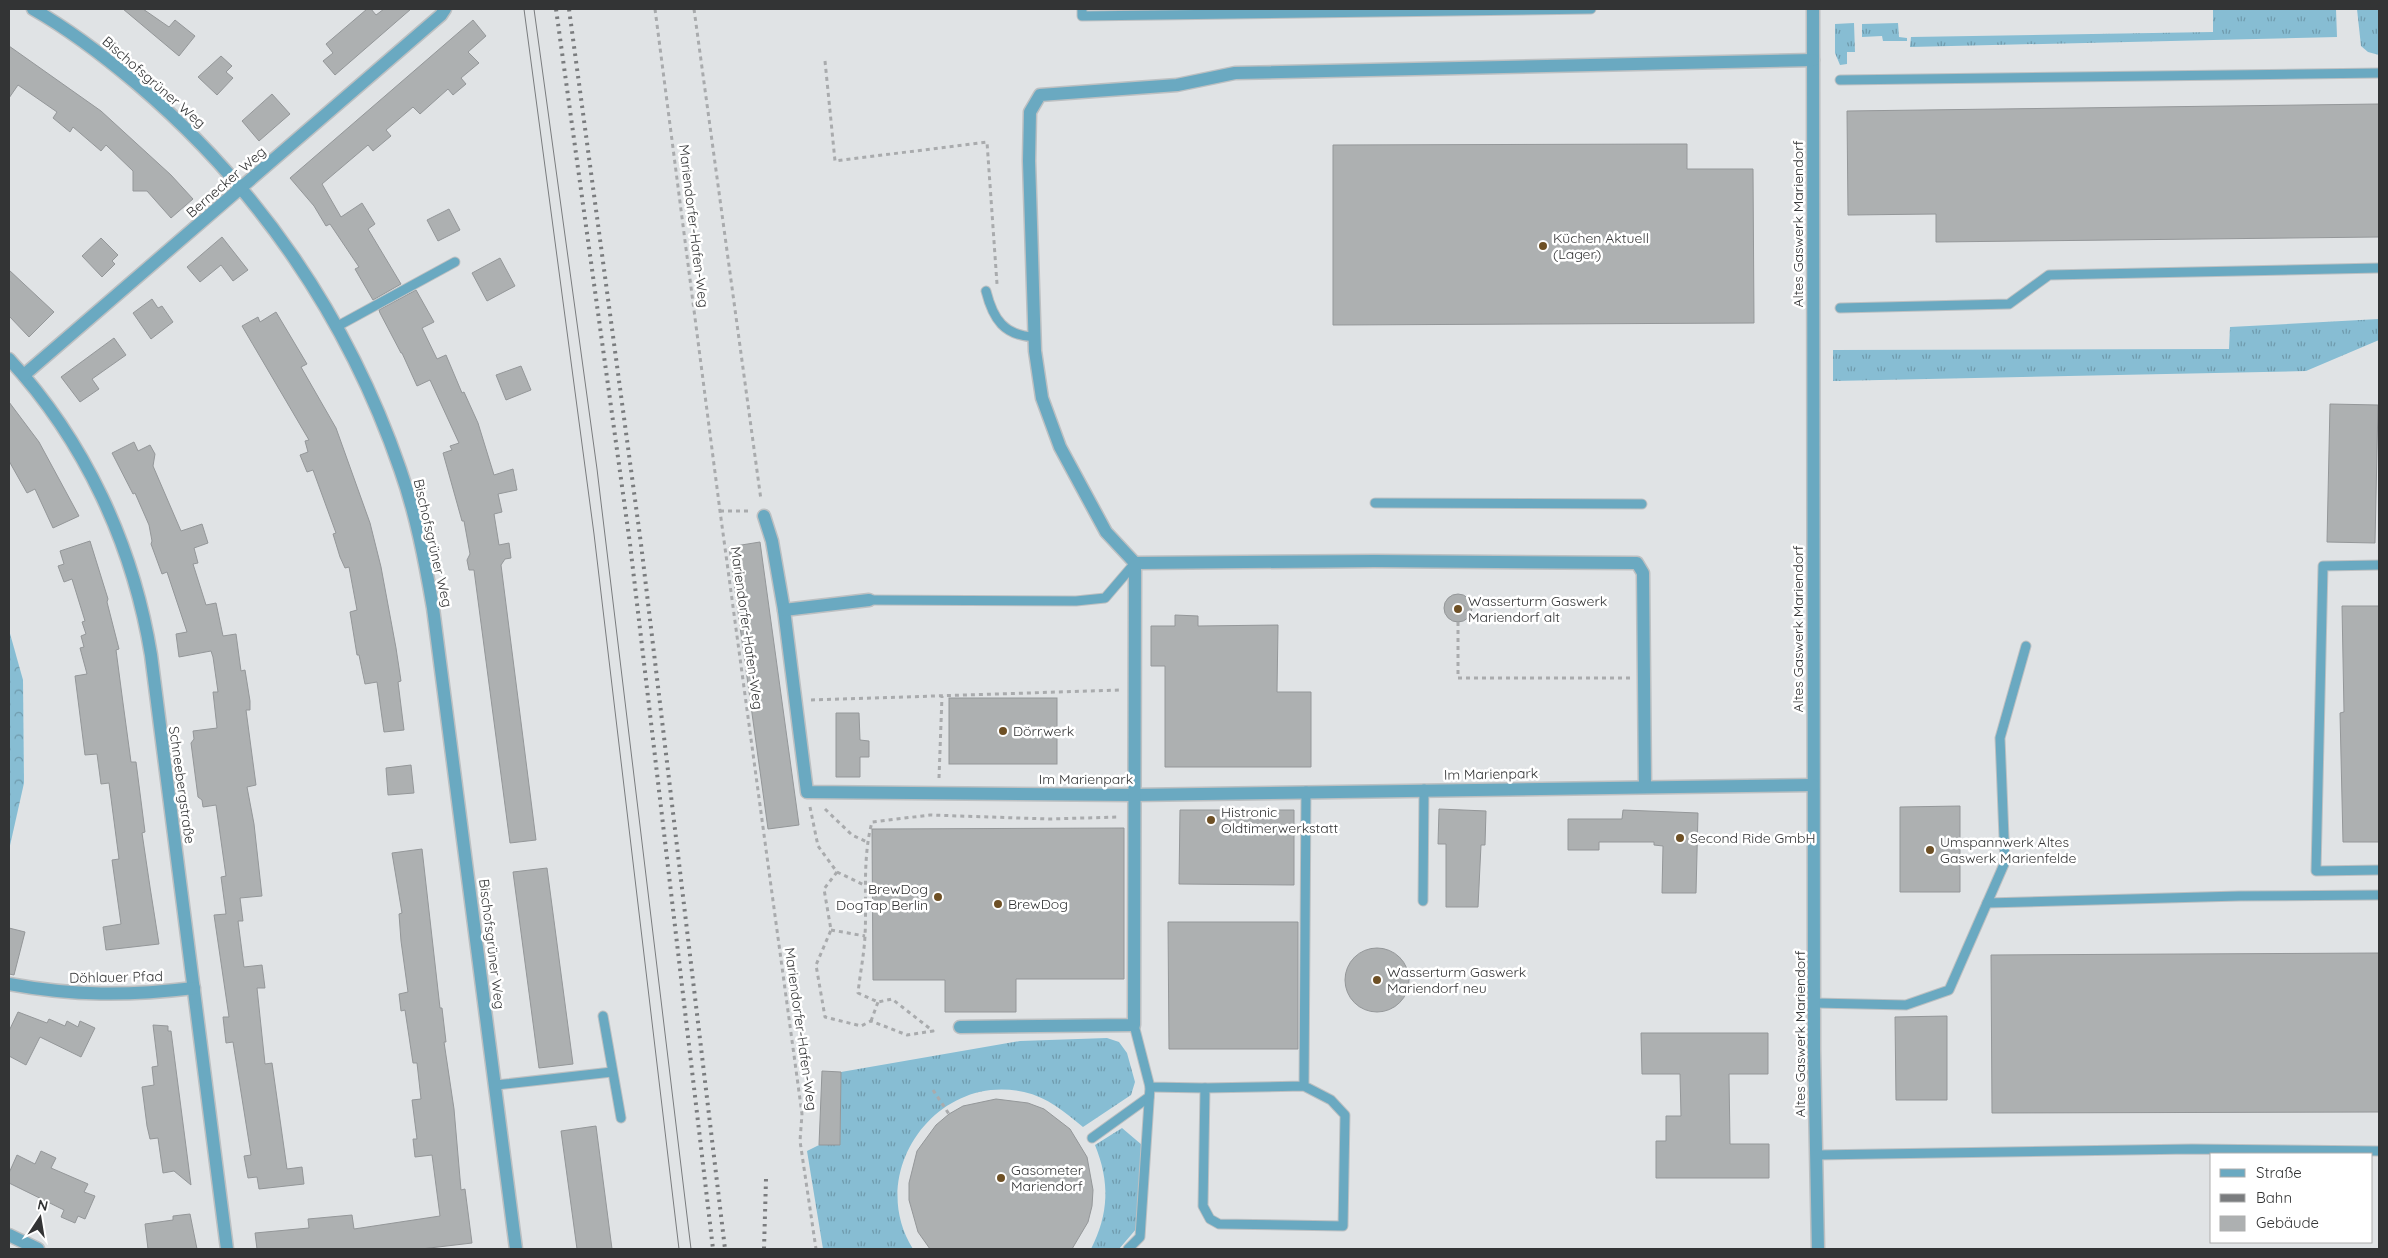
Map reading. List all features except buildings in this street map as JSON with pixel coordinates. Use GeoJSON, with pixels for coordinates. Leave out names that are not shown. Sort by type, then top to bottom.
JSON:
{"type":"FeatureCollection","features":[{"type":"Feature","properties":{"kind":"street","name":"Bischofsgrüner Weg"},"geometry":{"type":"LineString","coordinates":[[33,9],[116,66],[165,108],[206,147],[242,188],[306,274],[336,327],[362,379],[399,465],[426,566],[434,608],[516,1249]]}},
{"type":"Feature","properties":{"kind":"street","name":"Bernecker Weg"},"geometry":{"type":"LineString","coordinates":[[24,376],[442,15],[445,9]]}},
{"type":"Feature","properties":{"kind":"street","name":"Altes Gaswerk Mariendorf"},"geometry":{"type":"LineString","coordinates":[[1813,9],[1814,785],[1818,1249]]}},
{"type":"Feature","properties":{"kind":"street"},"geometry":{"type":"LineString","coordinates":[[960,1027],[1134,1025],[1135,563],[1106,532],[1060,447],[1042,398],[1035,337],[1030,122],[1030,112],[1040,95],[1177,85],[1235,73],[1813,60]]}},
{"type":"Feature","properties":{"kind":"street","name":"Schneebergstraße"},"geometry":{"type":"LineString","coordinates":[[9,359],[60,421],[88,468],[116,527],[142,607],[151,655],[227,1249]]}},
{"type":"Feature","properties":{"kind":"street"},"geometry":{"type":"LineString","coordinates":[[764,516],[772,541],[784,610],[807,792]]}},
{"type":"Feature","properties":{"kind":"street"},"geometry":{"type":"LineString","coordinates":[[1135,563],[1633,562],[1640,566],[1644,573],[1645,787]]}},
{"type":"Feature","properties":{"kind":"street"},"geometry":{"type":"LineString","coordinates":[[784,610],[868,600]]}},
{"type":"Feature","properties":{"kind":"street","name":"Im Marienpark"},"geometry":{"type":"LineString","coordinates":[[807,792],[938,793],[1133,806],[1162,794],[1814,785]]}},
{"type":"Feature","properties":{"kind":"street","name":"Döhlauer Pfad"},"geometry":{"type":"LineString","coordinates":[[9,984],[49,992],[93,995],[194,988]]}},
{"type":"Feature","properties":{"kind":"street"},"geometry":{"type":"LineString","coordinates":[[9,1235],[38,1249]]}},
{"type":"Feature","properties":{"kind":"lane"},"geometry":{"type":"LineString","coordinates":[[1082,9],[1082,16],[1591,9]]}},
{"type":"Feature","properties":{"kind":"lane"},"geometry":{"type":"LineString","coordinates":[[1840,80],[2379,73]]}},
{"type":"Feature","properties":{"kind":"lane"},"geometry":{"type":"LineString","coordinates":[[336,327],[455,262]]}},
{"type":"Feature","properties":{"kind":"lane"},"geometry":{"type":"LineString","coordinates":[[1840,308],[2009,304],[2049,276],[2379,268]]}},
{"type":"Feature","properties":{"kind":"lane"},"geometry":{"type":"LineString","coordinates":[[986,291],[996,320],[1005,329],[1025,337],[1035,337]]}},
{"type":"Feature","properties":{"kind":"lane"},"geometry":{"type":"LineString","coordinates":[[1375,504],[1642,504]]}},
{"type":"Feature","properties":{"kind":"lane"},"geometry":{"type":"LineString","coordinates":[[868,600],[1076,601],[1104,598],[1135,563]]}},
{"type":"Feature","properties":{"kind":"lane"},"geometry":{"type":"LineString","coordinates":[[2379,565],[2323,566],[2316,871],[2379,870]]}},
{"type":"Feature","properties":{"kind":"lane"},"geometry":{"type":"LineString","coordinates":[[1815,1003],[1906,1005],[1949,990],[2005,862],[2000,738],[2026,646]]}},
{"type":"Feature","properties":{"kind":"lane"},"geometry":{"type":"LineString","coordinates":[[1423,901],[1424,790]]}},
{"type":"Feature","properties":{"kind":"lane"},"geometry":{"type":"LineString","coordinates":[[1304,1086],[1306,791]]}},
{"type":"Feature","properties":{"kind":"lane"},"geometry":{"type":"LineString","coordinates":[[1987,902],[2238,896],[2379,895]]}},
{"type":"Feature","properties":{"kind":"lane"},"geometry":{"type":"LineString","coordinates":[[603,1016],[621,1118]]}},
{"type":"Feature","properties":{"kind":"lane"},"geometry":{"type":"LineString","coordinates":[[1128,1249],[1140,1237],[1150,1087],[1134,1025]]}},
{"type":"Feature","properties":{"kind":"lane"},"geometry":{"type":"LineString","coordinates":[[496,1085],[612,1072]]}},
{"type":"Feature","properties":{"kind":"lane"},"geometry":{"type":"LineString","coordinates":[[1150,1087],[1304,1086],[1331,1100],[1345,1115],[1343,1226],[1219,1224],[1210,1219],[1203,1206],[1205,1088]]}},
{"type":"Feature","properties":{"kind":"lane"},"geometry":{"type":"LineString","coordinates":[[1092,1138],[1149,1097]]}},
{"type":"Feature","properties":{"kind":"lane"},"geometry":{"type":"LineString","coordinates":[[1816,1155],[2192,1149],[2379,1151]]}},
{"type":"Feature","properties":{"kind":"path","name":"Mariendorfer-Hafen-Weg"},"geometry":{"type":"LineString","coordinates":[[654,9],[802,1114],[800,1141],[816,1249]]}},
{"type":"Feature","properties":{"kind":"path"},"geometry":{"type":"LineString","coordinates":[[694,9],[764,516],[744,510],[720,511]]}},
{"type":"Feature","properties":{"kind":"path"},"geometry":{"type":"LineString","coordinates":[[825,62],[835,160],[987,142],[998,292]]}},
{"type":"Feature","properties":{"kind":"path"},"geometry":{"type":"LineString","coordinates":[[1458,622],[1458,678],[1643,678]]}},
{"type":"Feature","properties":{"kind":"path"},"geometry":{"type":"LineString","coordinates":[[796,700],[1134,690]]}},
{"type":"Feature","properties":{"kind":"path"},"geometry":{"type":"LineString","coordinates":[[938,793],[942,696]]}},
{"type":"Feature","properties":{"kind":"path"},"geometry":{"type":"LineString","coordinates":[[807,792],[852,834],[867,842]]}},
{"type":"Feature","properties":{"kind":"path"},"geometry":{"type":"LineString","coordinates":[[807,792],[818,846],[837,872],[864,885]]}},
{"type":"Feature","properties":{"kind":"path"},"geometry":{"type":"LineString","coordinates":[[871,1021],[907,1035],[933,1031],[892,999],[878,1002],[858,993],[865,936],[864,885],[867,842],[872,822],[930,815],[1050,819],[1133,806]]}},
{"type":"Feature","properties":{"kind":"path"},"geometry":{"type":"LineString","coordinates":[[837,872],[824,889],[831,930],[816,965],[825,1017],[861,1026],[871,1021],[878,1002]]}},
{"type":"Feature","properties":{"kind":"path"},"geometry":{"type":"LineString","coordinates":[[831,930],[865,936]]}},
{"type":"Feature","properties":{"kind":"path"},"geometry":{"type":"LineString","coordinates":[[933,1090],[949,1114]]}},
{"type":"Feature","properties":{"kind":"green space"},"geometry":{"type":"Polygon","coordinates":[[[2213,9],[2336,9],[2337,37],[1910,47],[1911,37],[2213,32],[2213,9]]]}},
{"type":"Feature","properties":{"kind":"green space"},"geometry":{"type":"Polygon","coordinates":[[[2357,9],[2379,9],[2379,55],[2368,52],[2361,46],[2357,9]]]}},
{"type":"Feature","properties":{"kind":"green space"},"geometry":{"type":"Polygon","coordinates":[[[1854,23],[1855,52],[1847,52],[1847,64],[1840,65],[1835,53],[1835,24],[1854,23]]]}},
{"type":"Feature","properties":{"kind":"green space"},"geometry":{"type":"Polygon","coordinates":[[[1898,23],[1899,37],[1907,38],[1907,41],[1883,41],[1882,36],[1862,37],[1862,24],[1898,23]]]}},
{"type":"Feature","properties":{"kind":"green space"},"geometry":{"type":"Polygon","coordinates":[[[2379,319],[2379,340],[2306,371],[1833,381],[1833,350],[2229,349],[2230,327],[2379,319]]]}},
{"type":"Feature","properties":{"kind":"green space"},"geometry":{"type":"Polygon","coordinates":[[[9,630],[23,680],[24,783],[9,850],[9,630]]]}},
{"type":"Feature","properties":{"kind":"green space"},"geometry":{"type":"Polygon","coordinates":[[[1107,1038],[1119,1042],[1127,1053],[1135,1082],[1131,1095],[1083,1127],[1048,1101],[1024,1092],[992,1090],[963,1097],[938,1113],[917,1134],[904,1161],[898,1190],[900,1220],[913,1249],[823,1249],[807,1151],[819,1145],[840,1145],[841,1072],[1020,1041],[1107,1038]]]}},
{"type":"Feature","properties":{"kind":"green space"},"geometry":{"type":"Polygon","coordinates":[[[1122,1128],[1142,1145],[1137,1228],[1119,1249],[1091,1249],[1101,1223],[1105,1198],[1103,1172],[1095,1145],[1122,1128]]]}},
{"type":"Feature","properties":{"kind":"tram line"},"geometry":{"type":"LineString","coordinates":[[524,9],[594,534],[679,1249]]}},
{"type":"Feature","properties":{"kind":"tram line"},"geometry":{"type":"LineString","coordinates":[[534,9],[597,469],[691,1249]]}},
{"type":"Feature","properties":{"kind":"railway"},"geometry":{"type":"LineString","coordinates":[[556,9],[630,544],[713,1249]]}},
{"type":"Feature","properties":{"kind":"railway"},"geometry":{"type":"LineString","coordinates":[[569,9],[641,544],[725,1249]]}},
{"type":"Feature","properties":{"kind":"railway"},"geometry":{"type":"LineString","coordinates":[[764,1249],[766,1179]]}},
{"type":"Feature","properties":{"kind":"place","name":"Küchen Aktuell (Lager)"},"geometry":{"type":"Point","coordinates":[1543,246]}},
{"type":"Feature","properties":{"kind":"place","name":"Wasserturm Gaswerk Mariendorf alt"},"geometry":{"type":"Point","coordinates":[1458,609]}},
{"type":"Feature","properties":{"kind":"place","name":"Dörrwerk"},"geometry":{"type":"Point","coordinates":[1003,731]}},
{"type":"Feature","properties":{"kind":"place","name":"Histronic Oldtimerwerkstatt"},"geometry":{"type":"Point","coordinates":[1211,820]}},
{"type":"Feature","properties":{"kind":"place","name":"Second Ride GmbH"},"geometry":{"type":"Point","coordinates":[1680,838]}},
{"type":"Feature","properties":{"kind":"place","name":"Umspannwerk Altes Gaswerk Marienfelde"},"geometry":{"type":"Point","coordinates":[1930,850]}},
{"type":"Feature","properties":{"kind":"place","name":"BrewDog DogTap Berlin"},"geometry":{"type":"Point","coordinates":[938,897]}},
{"type":"Feature","properties":{"kind":"place","name":"BrewDog"},"geometry":{"type":"Point","coordinates":[998,904]}},
{"type":"Feature","properties":{"kind":"place","name":"Wasserturm Gaswerk Mariendorf neu"},"geometry":{"type":"Point","coordinates":[1377,980]}},
{"type":"Feature","properties":{"kind":"place","name":"Gasometer Mariendorf"},"geometry":{"type":"Point","coordinates":[1001,1178]}}]}
